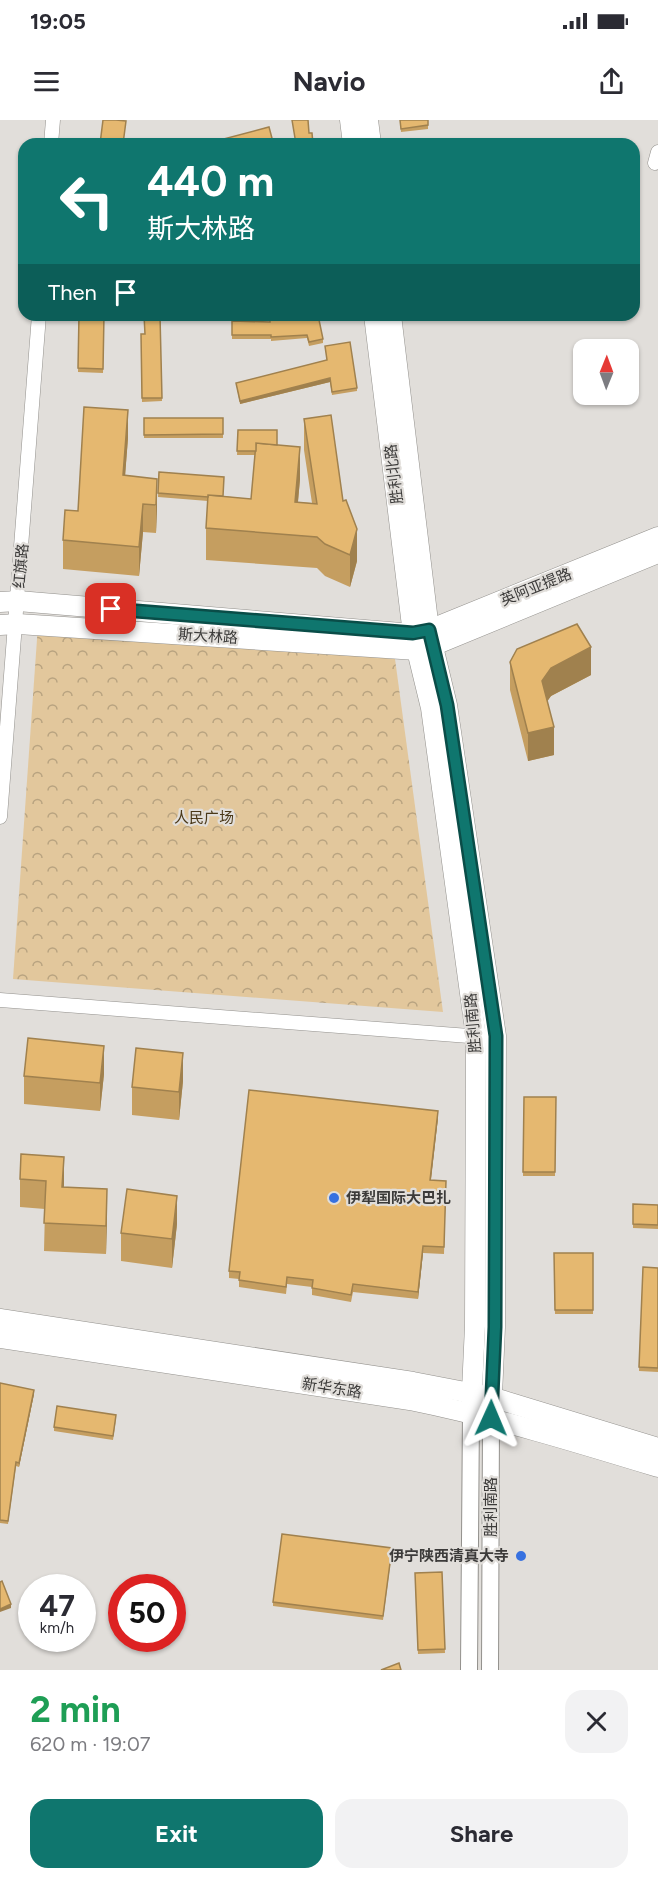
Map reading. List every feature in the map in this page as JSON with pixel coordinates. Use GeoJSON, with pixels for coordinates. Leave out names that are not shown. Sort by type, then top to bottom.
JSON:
{"type":"FeatureCollection","features":[{"type":"Feature","properties":{"kind":"main road"},"geometry":{"type":"LineString","coordinates":[[350,120],[352,138]]}},
{"type":"Feature","properties":{"kind":"main road"},"geometry":{"type":"LineString","coordinates":[[368,120],[370,138]]}},
{"type":"Feature","properties":{"kind":"main road","name":"胜利北路"},"geometry":{"type":"LineString","coordinates":[[375,321],[423,640]]}},
{"type":"Feature","properties":{"kind":"main road","name":"胜利北路"},"geometry":{"type":"LineString","coordinates":[[393,321],[423,640]]}},
{"type":"Feature","properties":{"kind":"main road","name":"英阿亚提路"},"geometry":{"type":"LineString","coordinates":[[423,640],[658,537]]}},
{"type":"Feature","properties":{"kind":"main road","name":"英阿亚提路"},"geometry":{"type":"LineString","coordinates":[[423,640],[658,553]]}},
{"type":"Feature","properties":{"kind":"main road","name":"斯大林路"},"geometry":{"type":"LineString","coordinates":[[9,602],[423,640]]}},
{"type":"Feature","properties":{"kind":"main road","name":"斯大林路"},"geometry":{"type":"LineString","coordinates":[[8,624],[423,640]]}},
{"type":"Feature","properties":{"kind":"main road","name":"胜利南路"},"geometry":{"type":"LineString","coordinates":[[423,640],[447,705],[496,1036],[495,1327],[491,1418]]}},
{"type":"Feature","properties":{"kind":"main road","name":"胜利南路"},"geometry":{"type":"LineString","coordinates":[[423,640],[476,1037],[475,1326],[471,1403]]}},
{"type":"Feature","properties":{"kind":"main road","name":"新华东路"},"geometry":{"type":"LineString","coordinates":[[0,1319],[413,1382],[471,1403],[491,1418],[658,1467]]}},
{"type":"Feature","properties":{"kind":"main road","name":"新华东路"},"geometry":{"type":"LineString","coordinates":[[0,1338],[410,1400],[471,1403],[491,1397],[658,1448]]}},
{"type":"Feature","properties":{"kind":"street"},"geometry":{"type":"LineString","coordinates":[[52,138],[53,120]]}},
{"type":"Feature","properties":{"kind":"street","name":"红旗路"},"geometry":{"type":"LineString","coordinates":[[0,817],[9,602],[38,321]]}},
{"type":"Feature","properties":{"kind":"street"},"geometry":{"type":"LineString","coordinates":[[0,1000],[476,1037],[496,1036]]}},
{"type":"Feature","properties":{"kind":"street","name":"胜利南路"},"geometry":{"type":"LineString","coordinates":[[469,1670],[471,1403]]}},
{"type":"Feature","properties":{"kind":"street","name":"胜利南路"},"geometry":{"type":"LineString","coordinates":[[490,1670],[491,1418]]}},
{"type":"Feature","properties":{"kind":"green space","name":"人民广场"},"geometry":{"type":"Polygon","coordinates":[[[38,625],[395,659],[443,1012],[13,979],[38,625]]]}},
{"type":"Feature","properties":{"kind":"building"},"geometry":{"type":"Polygon","coordinates":[[[103,120],[126,121],[124,138],[101,138],[103,120]]]}},
{"type":"Feature","properties":{"kind":"building"},"geometry":{"type":"Polygon","coordinates":[[[292,120],[308,120],[309,133],[312,133],[312,138],[295,138],[292,120]]]}},
{"type":"Feature","properties":{"kind":"building"},"geometry":{"type":"Polygon","coordinates":[[[400,120],[428,120],[428,125],[401,129],[400,120]]]}},
{"type":"Feature","properties":{"kind":"building"},"geometry":{"type":"Polygon","coordinates":[[[269,127],[272,138],[227,138],[269,127]]]}},
{"type":"Feature","properties":{"kind":"building"},"geometry":{"type":"Polygon","coordinates":[[[79,321],[104,321],[103,369],[78,368],[79,321]]]}},
{"type":"Feature","properties":{"kind":"building"},"geometry":{"type":"Polygon","coordinates":[[[144,321],[160,321],[162,398],[142,398],[141,334],[145,334],[144,321]]]}},
{"type":"Feature","properties":{"kind":"building"},"geometry":{"type":"Polygon","coordinates":[[[232,321],[319,321],[323,339],[309,342],[307,335],[271,337],[271,335],[232,335],[232,321]]]}},
{"type":"Feature","properties":{"kind":"building"},"geometry":{"type":"Polygon","coordinates":[[[350,342],[357,388],[332,392],[330,378],[240,401],[236,383],[327,360],[325,346],[350,342]]]}},
{"type":"Feature","properties":{"kind":"building"},"geometry":{"type":"Polygon","coordinates":[[[84,407],[128,410],[123,475],[157,479],[156,505],[143,504],[139,547],[63,540],[65,510],[78,511],[84,407]]]}},
{"type":"Feature","properties":{"kind":"building"},"geometry":{"type":"Polygon","coordinates":[[[331,415],[343,501],[346,500],[357,529],[350,555],[325,544],[317,537],[206,528],[208,495],[251,499],[256,443],[300,447],[295,502],[317,504],[304,419],[331,415]]]}},
{"type":"Feature","properties":{"kind":"building"},"geometry":{"type":"Polygon","coordinates":[[[144,418],[223,418],[223,434],[144,435],[144,418]]]}},
{"type":"Feature","properties":{"kind":"building"},"geometry":{"type":"Polygon","coordinates":[[[238,430],[277,430],[277,445],[256,443],[256,451],[237,451],[238,430]]]}},
{"type":"Feature","properties":{"kind":"building"},"geometry":{"type":"Polygon","coordinates":[[[159,472],[224,477],[223,496],[158,493],[159,472]]]}},
{"type":"Feature","properties":{"kind":"building"},"geometry":{"type":"Polygon","coordinates":[[[577,624],[591,647],[551,668],[542,681],[554,727],[528,733],[510,662],[517,649],[577,624]]]}},
{"type":"Feature","properties":{"kind":"building"},"geometry":{"type":"Polygon","coordinates":[[[28,1038],[104,1046],[100,1083],[24,1076],[28,1038]]]}},
{"type":"Feature","properties":{"kind":"building"},"geometry":{"type":"Polygon","coordinates":[[[136,1048],[183,1053],[179,1092],[132,1087],[136,1048]]]}},
{"type":"Feature","properties":{"kind":"building","name":"伊犁国际大巴扎"},"geometry":{"type":"Polygon","coordinates":[[[249,1090],[438,1111],[430,1180],[446,1181],[444,1247],[423,1246],[418,1292],[353,1284],[351,1295],[312,1288],[313,1280],[287,1277],[286,1287],[239,1280],[240,1272],[229,1271],[249,1090]]]}},
{"type":"Feature","properties":{"kind":"building"},"geometry":{"type":"Polygon","coordinates":[[[524,1097],[556,1097],[555,1172],[523,1172],[524,1097]]]}},
{"type":"Feature","properties":{"kind":"building"},"geometry":{"type":"Polygon","coordinates":[[[21,1154],[64,1157],[62,1187],[107,1189],[106,1226],[44,1223],[46,1181],[20,1179],[21,1154]]]}},
{"type":"Feature","properties":{"kind":"building"},"geometry":{"type":"Polygon","coordinates":[[[127,1189],[177,1196],[172,1239],[121,1233],[127,1189]]]}},
{"type":"Feature","properties":{"kind":"building"},"geometry":{"type":"Polygon","coordinates":[[[633,1204],[658,1205],[658,1225],[633,1224],[633,1204]]]}},
{"type":"Feature","properties":{"kind":"building"},"geometry":{"type":"Polygon","coordinates":[[[554,1253],[593,1253],[593,1310],[555,1310],[554,1253]]]}},
{"type":"Feature","properties":{"kind":"building"},"geometry":{"type":"Polygon","coordinates":[[[643,1267],[658,1268],[658,1368],[639,1367],[643,1267]]]}},
{"type":"Feature","properties":{"kind":"building"},"geometry":{"type":"Polygon","coordinates":[[[0,1383],[34,1390],[19,1463],[16,1462],[8,1521],[0,1520],[0,1383]]]}},
{"type":"Feature","properties":{"kind":"building"},"geometry":{"type":"Polygon","coordinates":[[[57,1406],[116,1415],[113,1436],[54,1427],[57,1406]]]}},
{"type":"Feature","properties":{"kind":"building"},"geometry":{"type":"Polygon","coordinates":[[[282,1534],[392,1548],[383,1616],[273,1602],[282,1534]]]}},
{"type":"Feature","properties":{"kind":"building"},"geometry":{"type":"Polygon","coordinates":[[[442,1572],[445,1649],[418,1650],[415,1573],[442,1572]]]}},
{"type":"Feature","properties":{"kind":"building"},"geometry":{"type":"Polygon","coordinates":[[[2,1581],[11,1604],[0,1609],[0,1582],[2,1581]]]}},
{"type":"Feature","properties":{"kind":"building"},"geometry":{"type":"Polygon","coordinates":[[[399,1663],[401,1670],[381,1670],[399,1663]]]}},
{"type":"Feature","properties":{"kind":"place","name":"伊犁国际大巴扎"},"geometry":{"type":"Point","coordinates":[334,1198]}},
{"type":"Feature","properties":{"kind":"place","name":"伊宁陕西清真大寺"},"geometry":{"type":"Point","coordinates":[521,1556]}},
{"type":"Feature","properties":{"kind":"route"},"geometry":{"type":"LineString","coordinates":[[111,609],[413,633],[429,630],[447,705],[496,1036],[495,1327],[491,1418]]}}]}
